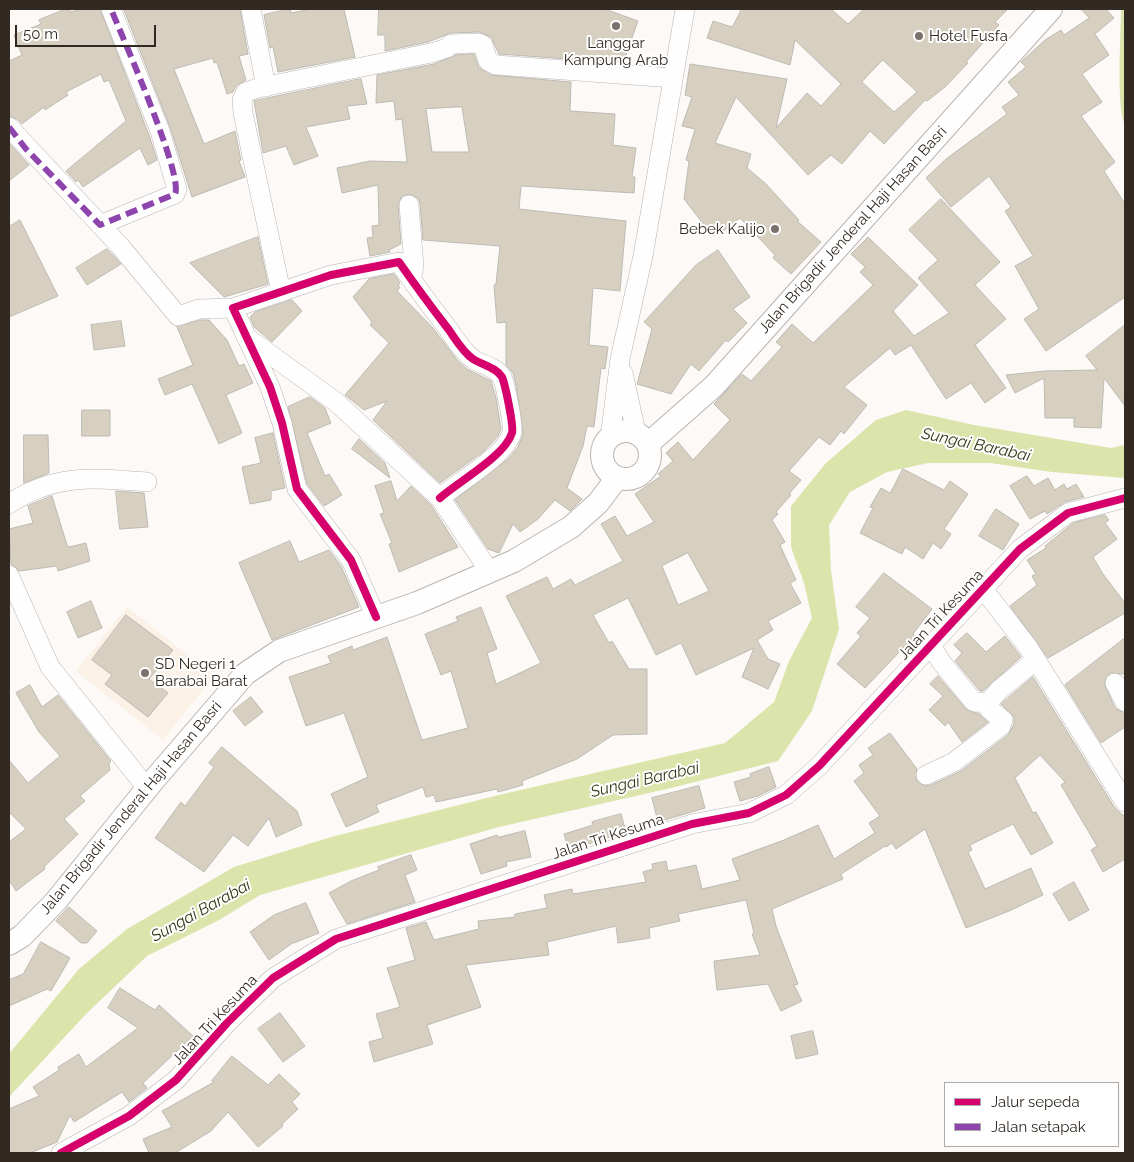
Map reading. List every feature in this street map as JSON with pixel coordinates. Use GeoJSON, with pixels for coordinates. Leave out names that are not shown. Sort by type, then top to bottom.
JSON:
{"type":"FeatureCollection","features":[{"type":"Feature","properties":{"kind":"main road","name":"Jalan Brigadir Jenderal Haji Hasan Basri"},"geometry":{"type":"LineString","coordinates":[[642,438],[714,386],[1051,9]]}},
{"type":"Feature","properties":{"kind":"main road"},"geometry":{"type":"LineString","coordinates":[[620,432],[642,438],[651,453],[647,469],[633,478],[617,478],[610,473],[602,458],[602,450],[610,438],[620,432]]}},
{"type":"Feature","properties":{"kind":"main road","name":"Jalan Brigadir Jenderal Haji Hasan Basri"},"geometry":{"type":"LineString","coordinates":[[9,944],[22,936],[56,901],[147,788],[245,674],[279,651],[417,603],[514,561],[571,527],[598,503],[617,478]]}},
{"type":"Feature","properties":{"kind":"street"},"geometry":{"type":"LineString","coordinates":[[100,225],[175,194],[177,189],[160,131],[111,9]]}},
{"type":"Feature","properties":{"kind":"street"},"geometry":{"type":"LineString","coordinates":[[251,9],[266,87]]}},
{"type":"Feature","properties":{"kind":"street"},"geometry":{"type":"LineString","coordinates":[[610,438],[620,359],[644,256],[684,9]]}},
{"type":"Feature","properties":{"kind":"street"},"geometry":{"type":"LineString","coordinates":[[281,292],[259,197],[242,100],[246,92],[431,53],[447,48],[451,44],[465,43],[483,45],[486,57],[496,65],[673,78]]}},
{"type":"Feature","properties":{"kind":"street"},"geometry":{"type":"LineString","coordinates":[[9,127],[26,149],[100,225],[178,316],[199,309],[233,308],[330,275],[399,262],[460,344],[473,358],[495,369],[502,377],[512,423],[512,432],[491,458],[474,474],[464,478],[440,498]]}},
{"type":"Feature","properties":{"kind":"street"},"geometry":{"type":"LineString","coordinates":[[408,205],[414,266],[411,279]]}},
{"type":"Feature","properties":{"kind":"street"},"geometry":{"type":"LineString","coordinates":[[233,308],[270,387],[282,424],[297,488],[351,560],[376,617]]}},
{"type":"Feature","properties":{"kind":"street"},"geometry":{"type":"LineString","coordinates":[[248,339],[336,402],[440,498],[490,572]]}},
{"type":"Feature","properties":{"kind":"street"},"geometry":{"type":"LineString","coordinates":[[620,359],[642,438]]}},
{"type":"Feature","properties":{"kind":"street"},"geometry":{"type":"LineString","coordinates":[[9,504],[28,491],[46,485],[89,478],[147,482]]}},
{"type":"Feature","properties":{"kind":"street","name":"Jalan Tri Kesuma"},"geometry":{"type":"LineString","coordinates":[[62,1153],[129,1116],[176,1080],[227,1023],[273,978],[336,939],[692,824],[749,813],[786,795],[819,766],[1020,549],[1068,513],[1125,498]]}},
{"type":"Feature","properties":{"kind":"street"},"geometry":{"type":"LineString","coordinates":[[9,575],[50,667],[147,788]]}},
{"type":"Feature","properties":{"kind":"street"},"geometry":{"type":"LineString","coordinates":[[984,590],[1036,660],[1125,802]]}},
{"type":"Feature","properties":{"kind":"street"},"geometry":{"type":"LineString","coordinates":[[932,646],[942,663],[974,702],[988,703]]}},
{"type":"Feature","properties":{"kind":"street"},"geometry":{"type":"LineString","coordinates":[[926,775],[954,762],[1001,726],[1002,720],[989,709],[988,703],[999,690],[1036,660]]}},
{"type":"Feature","properties":{"kind":"street"},"geometry":{"type":"LineString","coordinates":[[1116,683],[1125,702]]}},
{"type":"Feature","properties":{"kind":"shaded area","name":"SD Negeri 1 Barabai Barat"},"geometry":{"type":"Polygon","coordinates":[[[127,607],[214,676],[163,740],[76,671],[127,607]]]}},
{"type":"Feature","properties":{"kind":"water"},"geometry":{"type":"Polygon","coordinates":[[[1121,9],[1125,9],[1125,126],[1122,116],[1120,86],[1121,9]]]}},
{"type":"Feature","properties":{"kind":"water","name":"Sungai Barabai"},"geometry":{"type":"Polygon","coordinates":[[[906,410],[974,425],[1111,448],[1125,445],[1125,478],[1052,472],[990,463],[928,463],[887,472],[850,492],[829,525],[831,570],[839,629],[812,711],[778,761],[671,788],[499,827],[260,895],[219,920],[147,956],[87,1013],[9,1097],[9,1054],[79,969],[127,929],[234,867],[331,837],[499,795],[725,743],[774,702],[789,661],[812,618],[804,583],[791,547],[791,506],[826,463],[876,420],[906,410]]]}},
{"type":"Feature","properties":{"kind":"building"},"geometry":{"type":"Polygon","coordinates":[[[69,9],[71,12],[82,9],[100,9],[157,160],[148,165],[140,148],[83,187],[78,180],[76,182],[66,171],[126,121],[109,80],[104,82],[101,74],[66,92],[68,95],[45,110],[44,107],[22,124],[17,119],[9,116],[9,61],[22,55],[14,35],[41,24],[39,20],[69,9]]]}},
{"type":"Feature","properties":{"kind":"building"},"geometry":{"type":"Polygon","coordinates":[[[240,9],[248,54],[239,56],[246,80],[236,86],[233,92],[227,94],[217,62],[214,63],[213,58],[174,69],[204,144],[235,131],[241,160],[239,161],[245,177],[192,197],[170,127],[124,10],[240,9]]]}},
{"type":"Feature","properties":{"kind":"building"},"geometry":{"type":"Polygon","coordinates":[[[290,9],[291,13],[312,9],[344,9],[355,57],[278,72],[273,47],[270,48],[264,15],[290,9]]]}},
{"type":"Feature","properties":{"kind":"building"},"geometry":{"type":"Polygon","coordinates":[[[379,9],[605,9],[638,21],[623,63],[499,54],[491,37],[479,32],[451,33],[428,42],[385,51],[385,35],[378,35],[379,9]]]}},
{"type":"Feature","properties":{"kind":"building"},"geometry":{"type":"Polygon","coordinates":[[[742,9],[831,9],[848,24],[864,9],[1008,9],[995,22],[999,25],[966,62],[968,63],[945,87],[927,101],[925,100],[884,144],[870,131],[842,164],[831,155],[808,175],[736,97],[715,143],[751,154],[747,168],[765,183],[799,220],[797,221],[821,242],[791,274],[773,258],[775,255],[740,218],[718,235],[712,235],[684,199],[689,161],[686,160],[695,129],[682,126],[692,97],[685,95],[690,64],[787,79],[776,128],[807,93],[821,106],[841,84],[795,40],[790,65],[707,38],[713,21],[732,27],[742,9]],[[883,60],[862,82],[894,112],[917,92],[883,60]]]}},
{"type":"Feature","properties":{"kind":"building"},"geometry":{"type":"Polygon","coordinates":[[[1081,9],[1106,9],[1114,18],[1095,34],[1109,55],[1082,74],[1102,102],[1081,116],[1115,162],[1104,171],[1125,204],[1125,297],[1046,351],[1024,319],[1039,309],[1015,266],[1033,256],[1005,211],[1011,207],[989,176],[951,207],[926,178],[946,159],[1007,114],[1002,107],[1019,95],[1008,82],[1026,67],[1021,62],[1045,40],[1061,30],[1064,35],[1089,18],[1081,9]]]}},
{"type":"Feature","properties":{"kind":"building"},"geometry":{"type":"Polygon","coordinates":[[[474,54],[479,68],[491,75],[571,82],[570,111],[615,114],[613,145],[636,148],[632,177],[635,177],[634,193],[521,186],[519,209],[626,221],[620,291],[593,288],[589,345],[608,347],[605,369],[601,368],[594,427],[587,426],[583,446],[567,488],[582,499],[570,511],[555,500],[538,519],[520,532],[513,524],[499,553],[488,549],[455,500],[508,459],[518,447],[523,434],[516,385],[513,373],[506,365],[506,322],[497,323],[494,285],[496,284],[500,246],[423,240],[420,204],[418,198],[409,194],[402,196],[398,205],[401,244],[389,250],[390,252],[370,256],[367,238],[373,237],[372,226],[379,225],[378,185],[342,193],[337,168],[370,161],[407,162],[402,119],[396,120],[394,101],[376,103],[377,75],[434,64],[456,55],[474,54]],[[462,107],[426,109],[432,152],[469,152],[462,107]]]}},
{"type":"Feature","properties":{"kind":"building"},"geometry":{"type":"Polygon","coordinates":[[[361,79],[367,104],[347,106],[350,119],[306,127],[318,156],[294,165],[286,146],[263,153],[254,101],[361,79]]]}},
{"type":"Feature","properties":{"kind":"building"},"geometry":{"type":"Polygon","coordinates":[[[9,143],[29,165],[9,181],[9,143]]]}},
{"type":"Feature","properties":{"kind":"building"},"geometry":{"type":"Polygon","coordinates":[[[941,199],[1000,262],[975,285],[1006,319],[975,345],[1006,388],[985,403],[971,383],[946,399],[911,345],[895,355],[890,348],[844,387],[867,405],[844,434],[841,431],[830,445],[819,437],[789,471],[801,480],[772,520],[785,542],[780,545],[796,580],[790,583],[801,603],[768,621],[773,630],[757,640],[768,659],[780,664],[768,689],[742,677],[754,648],[696,675],[681,643],[656,655],[628,598],[593,615],[609,643],[612,641],[629,669],[647,669],[647,734],[613,735],[577,759],[522,781],[523,785],[498,792],[497,789],[436,802],[434,795],[426,797],[423,787],[376,805],[379,812],[346,827],[331,794],[368,777],[344,713],[306,726],[289,677],[331,663],[328,656],[352,646],[353,650],[387,637],[422,740],[468,728],[451,671],[441,675],[425,634],[458,621],[456,617],[481,607],[497,649],[487,653],[496,684],[541,663],[506,596],[547,577],[553,589],[571,579],[575,585],[623,561],[601,524],[615,516],[627,536],[654,522],[635,494],[661,476],[658,474],[673,461],[666,453],[678,442],[693,460],[730,420],[714,404],[742,374],[751,381],[782,347],[776,342],[792,324],[813,343],[873,285],[860,272],[865,267],[851,254],[868,237],[918,285],[893,311],[914,336],[949,313],[918,278],[938,260],[909,230],[941,199]],[[688,553],[662,566],[678,605],[709,591],[688,553]]]}},
{"type":"Feature","properties":{"kind":"building"},"geometry":{"type":"Polygon","coordinates":[[[20,220],[58,296],[9,317],[9,227],[20,220]]]}},
{"type":"Feature","properties":{"kind":"building"},"geometry":{"type":"Polygon","coordinates":[[[258,237],[268,284],[224,297],[190,263],[258,237]]]}},
{"type":"Feature","properties":{"kind":"building"},"geometry":{"type":"Polygon","coordinates":[[[107,249],[121,264],[87,285],[76,268],[107,249]]]}},
{"type":"Feature","properties":{"kind":"building"},"geometry":{"type":"Polygon","coordinates":[[[718,250],[750,297],[733,309],[747,323],[728,342],[726,340],[699,371],[691,364],[671,394],[637,384],[652,329],[644,322],[696,265],[718,250]]]}},
{"type":"Feature","properties":{"kind":"building"},"geometry":{"type":"Polygon","coordinates":[[[394,274],[400,283],[397,291],[433,328],[458,361],[467,369],[491,381],[496,398],[501,429],[498,436],[484,451],[440,483],[373,420],[387,401],[364,410],[345,395],[389,343],[370,325],[372,322],[353,297],[369,279],[394,274]]]}},
{"type":"Feature","properties":{"kind":"building"},"geometry":{"type":"Polygon","coordinates":[[[292,300],[302,311],[272,342],[254,327],[250,317],[255,312],[292,300]]]}},
{"type":"Feature","properties":{"kind":"building"},"geometry":{"type":"Polygon","coordinates":[[[201,320],[209,320],[227,340],[239,366],[244,364],[253,383],[226,395],[242,433],[219,444],[192,384],[165,395],[158,379],[193,365],[177,327],[201,320]]]}},
{"type":"Feature","properties":{"kind":"building"},"geometry":{"type":"Polygon","coordinates":[[[121,321],[125,346],[94,350],[91,325],[121,321]]]}},
{"type":"Feature","properties":{"kind":"building"},"geometry":{"type":"Polygon","coordinates":[[[1125,325],[1125,406],[1104,378],[1101,428],[1074,427],[1074,418],[1045,418],[1044,378],[1015,393],[1006,375],[1044,371],[1097,370],[1086,356],[1125,325]]]}},
{"type":"Feature","properties":{"kind":"building"},"geometry":{"type":"Polygon","coordinates":[[[310,397],[325,408],[331,423],[307,433],[325,476],[329,474],[342,495],[324,506],[307,484],[288,407],[310,397]]]}},
{"type":"Feature","properties":{"kind":"building"},"geometry":{"type":"Polygon","coordinates":[[[82,410],[110,410],[110,436],[82,436],[82,410]]]}},
{"type":"Feature","properties":{"kind":"building"},"geometry":{"type":"Polygon","coordinates":[[[273,433],[285,488],[271,491],[271,500],[250,504],[242,467],[261,463],[255,438],[273,433]]]}},
{"type":"Feature","properties":{"kind":"building"},"geometry":{"type":"Polygon","coordinates":[[[24,435],[48,435],[49,473],[24,483],[24,435]]]}},
{"type":"Feature","properties":{"kind":"building"},"geometry":{"type":"Polygon","coordinates":[[[359,439],[385,463],[390,478],[352,449],[359,439]]]}},
{"type":"Feature","properties":{"kind":"building"},"geometry":{"type":"Polygon","coordinates":[[[903,469],[944,490],[950,481],[968,494],[944,529],[951,534],[941,549],[933,543],[923,559],[905,547],[902,554],[860,533],[873,508],[870,507],[881,488],[890,493],[903,469]]]}},
{"type":"Feature","properties":{"kind":"building"},"geometry":{"type":"Polygon","coordinates":[[[1027,476],[1034,486],[1048,478],[1055,490],[1064,484],[1067,489],[1076,484],[1084,497],[1065,502],[1047,514],[1045,511],[1030,519],[1010,486],[1027,476]]]}},
{"type":"Feature","properties":{"kind":"building"},"geometry":{"type":"Polygon","coordinates":[[[391,481],[397,501],[411,486],[431,505],[458,547],[399,572],[389,544],[392,543],[380,514],[384,513],[375,486],[391,481]]]}},
{"type":"Feature","properties":{"kind":"building"},"geometry":{"type":"Polygon","coordinates":[[[116,491],[144,493],[148,527],[120,529],[116,491]]]}},
{"type":"Feature","properties":{"kind":"building"},"geometry":{"type":"Polygon","coordinates":[[[52,496],[67,545],[69,547],[86,543],[90,561],[58,571],[57,566],[19,571],[11,564],[9,529],[33,523],[28,506],[52,496]]]}},
{"type":"Feature","properties":{"kind":"building"},"geometry":{"type":"Polygon","coordinates":[[[996,509],[1019,524],[1003,550],[979,536],[996,509]]]}},
{"type":"Feature","properties":{"kind":"building"},"geometry":{"type":"Polygon","coordinates":[[[1105,515],[1109,520],[1105,523],[1117,539],[1093,557],[1125,603],[1125,613],[1048,658],[1010,606],[1037,585],[1032,576],[1036,574],[1027,560],[1046,548],[1045,546],[1073,523],[1105,515]]]}},
{"type":"Feature","properties":{"kind":"building"},"geometry":{"type":"Polygon","coordinates":[[[290,541],[299,562],[329,550],[341,566],[359,607],[272,640],[239,563],[290,541]]]}},
{"type":"Feature","properties":{"kind":"building"},"geometry":{"type":"Polygon","coordinates":[[[884,573],[932,609],[913,634],[920,640],[910,651],[905,646],[865,688],[837,664],[861,636],[857,633],[870,618],[856,607],[884,573]]]}},
{"type":"Feature","properties":{"kind":"building"},"geometry":{"type":"Polygon","coordinates":[[[91,601],[102,628],[78,638],[67,612],[91,601]]]}},
{"type":"Feature","properties":{"kind":"building"},"geometry":{"type":"Polygon","coordinates":[[[126,615],[173,650],[149,679],[168,693],[148,717],[105,684],[112,675],[92,660],[126,615]]]}},
{"type":"Feature","properties":{"kind":"building"},"geometry":{"type":"Polygon","coordinates":[[[967,633],[986,652],[1005,636],[1021,657],[983,691],[980,691],[955,661],[962,653],[954,645],[967,633]]]}},
{"type":"Feature","properties":{"kind":"building"},"geometry":{"type":"Polygon","coordinates":[[[1125,638],[1125,674],[1110,673],[1104,683],[1115,708],[1125,713],[1125,727],[1101,743],[1065,685],[1125,638]]]}},
{"type":"Feature","properties":{"kind":"building"},"geometry":{"type":"Polygon","coordinates":[[[938,676],[966,709],[979,714],[988,722],[962,742],[948,722],[945,726],[929,710],[943,696],[930,684],[938,676]]]}},
{"type":"Feature","properties":{"kind":"building"},"geometry":{"type":"Polygon","coordinates":[[[1033,677],[1115,808],[1125,817],[1125,859],[1103,872],[1091,850],[1097,846],[1061,785],[1065,782],[1040,755],[1015,778],[1033,813],[1036,812],[1053,843],[1031,855],[1013,824],[970,845],[972,850],[968,852],[985,889],[1031,868],[1043,895],[1009,911],[966,928],[925,829],[896,849],[892,843],[885,846],[841,874],[843,879],[772,909],[776,926],[798,984],[794,985],[802,1001],[781,1011],[768,984],[717,990],[714,961],[760,955],[752,934],[754,933],[746,900],[678,914],[680,921],[649,928],[650,938],[618,943],[616,926],[547,942],[549,955],[466,965],[481,1007],[427,1025],[433,1044],[374,1062],[369,1042],[383,1038],[376,1014],[400,1007],[387,968],[415,960],[406,928],[426,922],[434,940],[479,929],[478,921],[515,917],[515,914],[547,908],[544,895],[572,889],[573,894],[646,882],[643,872],[653,869],[652,864],[666,861],[668,871],[696,865],[702,889],[740,880],[732,859],[818,825],[834,859],[875,833],[869,823],[880,816],[854,781],[864,773],[859,765],[873,755],[868,748],[890,733],[917,769],[916,780],[925,786],[931,785],[961,771],[1008,735],[1014,724],[1014,717],[1001,704],[1033,677]]]}},
{"type":"Feature","properties":{"kind":"building"},"geometry":{"type":"Polygon","coordinates":[[[30,685],[42,707],[58,695],[111,761],[109,763],[110,770],[80,796],[85,801],[64,819],[78,834],[44,867],[45,869],[16,891],[9,880],[9,842],[26,829],[9,812],[9,760],[28,783],[60,756],[39,732],[16,693],[30,685]]]}},
{"type":"Feature","properties":{"kind":"building"},"geometry":{"type":"Polygon","coordinates":[[[251,697],[263,712],[245,726],[233,711],[251,697]]]}},
{"type":"Feature","properties":{"kind":"building"},"geometry":{"type":"Polygon","coordinates":[[[222,747],[297,811],[302,825],[276,837],[269,818],[248,846],[233,835],[204,872],[155,838],[181,802],[185,806],[214,767],[209,763],[222,747]]]}},
{"type":"Feature","properties":{"kind":"building"},"geometry":{"type":"Polygon","coordinates":[[[769,767],[776,787],[758,796],[740,801],[734,782],[751,777],[750,774],[769,767]]]}},
{"type":"Feature","properties":{"kind":"building"},"geometry":{"type":"Polygon","coordinates":[[[699,786],[705,808],[658,822],[652,798],[699,786]]]}},
{"type":"Feature","properties":{"kind":"building"},"geometry":{"type":"Polygon","coordinates":[[[621,814],[626,832],[569,850],[564,834],[593,825],[592,822],[621,814]]]}},
{"type":"Feature","properties":{"kind":"building"},"geometry":{"type":"Polygon","coordinates":[[[525,831],[531,857],[506,862],[507,866],[481,874],[470,844],[497,835],[498,837],[525,831]]]}},
{"type":"Feature","properties":{"kind":"building"},"geometry":{"type":"Polygon","coordinates":[[[411,855],[417,870],[405,875],[415,902],[347,924],[329,893],[351,881],[379,870],[378,867],[411,855]]]}},
{"type":"Feature","properties":{"kind":"building"},"geometry":{"type":"Polygon","coordinates":[[[1074,882],[1089,910],[1069,921],[1053,894],[1074,882]]]}},
{"type":"Feature","properties":{"kind":"building"},"geometry":{"type":"Polygon","coordinates":[[[306,903],[319,933],[291,944],[269,960],[250,932],[274,915],[306,903]]]}},
{"type":"Feature","properties":{"kind":"building"},"geometry":{"type":"Polygon","coordinates":[[[69,907],[97,931],[87,943],[81,943],[56,921],[69,907]]]}},
{"type":"Feature","properties":{"kind":"building"},"geometry":{"type":"Polygon","coordinates":[[[41,942],[70,958],[51,991],[47,989],[9,1006],[9,980],[23,974],[41,942]]]}},
{"type":"Feature","properties":{"kind":"building"},"geometry":{"type":"Polygon","coordinates":[[[120,988],[155,1010],[159,1005],[193,1036],[143,1083],[147,1088],[129,1102],[122,1092],[74,1122],[70,1115],[57,1142],[30,1153],[9,1153],[9,1109],[39,1096],[33,1087],[59,1070],[58,1067],[79,1054],[86,1067],[138,1028],[108,1008],[120,988]]]}},
{"type":"Feature","properties":{"kind":"building"},"geometry":{"type":"Polygon","coordinates":[[[280,1013],[305,1046],[283,1062],[258,1029],[280,1013]]]}},
{"type":"Feature","properties":{"kind":"building"},"geometry":{"type":"Polygon","coordinates":[[[813,1031],[818,1054],[796,1059],[791,1036],[813,1031]]]}},
{"type":"Feature","properties":{"kind":"building"},"geometry":{"type":"Polygon","coordinates":[[[232,1056],[268,1085],[279,1074],[300,1094],[292,1102],[298,1109],[282,1124],[283,1126],[258,1147],[228,1112],[211,1131],[175,1153],[149,1153],[143,1139],[172,1127],[162,1111],[214,1082],[212,1081],[232,1056]]]}},
{"type":"Feature","properties":{"kind":"marked path"},"geometry":{"type":"LineString","coordinates":[[9,127],[26,149],[100,225],[175,194],[175,182],[162,135],[111,9]]}},
{"type":"Feature","properties":{"kind":"cycle path"},"geometry":{"type":"LineString","coordinates":[[376,617],[351,560],[297,489],[282,423],[270,387],[233,308],[331,275],[399,262],[466,353],[473,359],[493,368],[502,377],[511,414],[512,433],[508,442],[491,459],[440,498]]}},
{"type":"Feature","properties":{"kind":"cycle path"},"geometry":{"type":"LineString","coordinates":[[61,1153],[129,1116],[176,1080],[227,1023],[273,978],[336,939],[692,824],[749,813],[786,795],[819,766],[1020,549],[1068,513],[1125,498]]}},
{"type":"Feature","properties":{"kind":"place","name":"Langgar Kampung Arab"},"geometry":{"type":"Point","coordinates":[616,26]}},
{"type":"Feature","properties":{"kind":"place","name":"Hotel Fusfa"},"geometry":{"type":"Point","coordinates":[919,36]}},
{"type":"Feature","properties":{"kind":"place","name":"Bebek Kalijo"},"geometry":{"type":"Point","coordinates":[775,229]}},
{"type":"Feature","properties":{"kind":"place","name":"SD Negeri 1 Barabai Barat"},"geometry":{"type":"Point","coordinates":[145,673]}}]}
